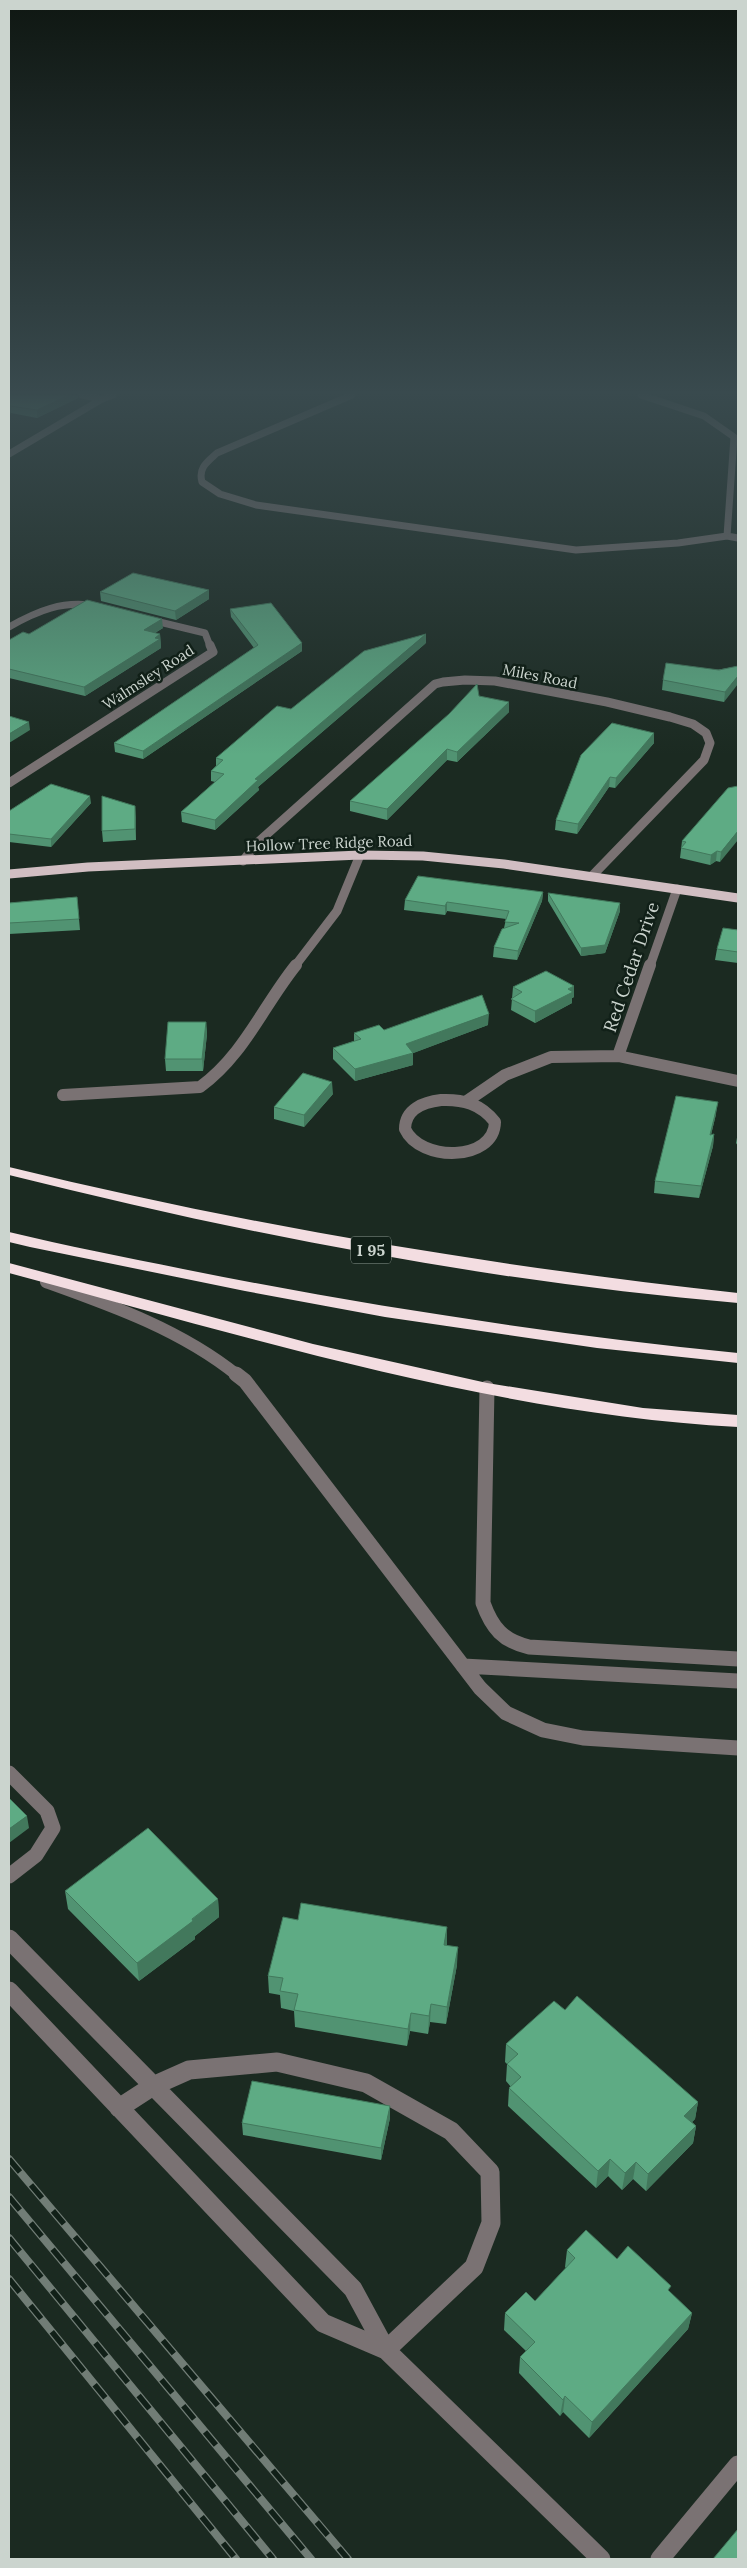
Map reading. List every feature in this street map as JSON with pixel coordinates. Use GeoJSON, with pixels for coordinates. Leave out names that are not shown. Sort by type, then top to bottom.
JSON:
{"type":"FeatureCollection","features":[{"type":"Feature","properties":{"kind":"highway","name":"I 95"},"geometry":{"type":"LineString","coordinates":[[9,1171],[159,1208],[342,1245],[536,1275],[738,1298]]}},
{"type":"Feature","properties":{"kind":"highway"},"geometry":{"type":"LineString","coordinates":[[9,1237],[68,1252],[359,1308],[564,1339],[738,1358]]}},
{"type":"Feature","properties":{"kind":"highway"},"geometry":{"type":"LineString","coordinates":[[9,1268],[312,1349],[488,1388],[643,1414],[738,1421]]}},
{"type":"Feature","properties":{"kind":"main road","name":"Hollow Tree Ridge Road"},"geometry":{"type":"LineString","coordinates":[[9,874],[88,867],[360,855],[423,856],[592,876],[738,898]]}},
{"type":"Feature","properties":{"kind":"street"},"geometry":{"type":"LineString","coordinates":[[326,515],[576,550],[678,543],[727,536],[738,538]]}},
{"type":"Feature","properties":{"kind":"street"},"geometry":{"type":"LineString","coordinates":[[727,536],[728,515]]}},
{"type":"Feature","properties":{"kind":"street"},"geometry":{"type":"LineString","coordinates":[[9,627],[43,608],[85,603],[104,608]]}},
{"type":"Feature","properties":{"kind":"street","name":"Walmsley Road"},"geometry":{"type":"LineString","coordinates":[[9,783],[214,652],[205,633],[141,617]]}},
{"type":"Feature","properties":{"kind":"street","name":"Miles Road"},"geometry":{"type":"LineString","coordinates":[[243,861],[256,844],[435,684],[453,680],[472,679],[495,681],[657,712],[688,722],[705,732],[710,743],[704,760],[592,876]]}},
{"type":"Feature","properties":{"kind":"street"},"geometry":{"type":"LineString","coordinates":[[63,1095],[200,1087],[216,1077],[237,1053],[288,976],[334,917],[350,883],[360,855]]}},
{"type":"Feature","properties":{"kind":"street","name":"Red Cedar Drive"},"geometry":{"type":"LineString","coordinates":[[618,1056],[677,889]]}},
{"type":"Feature","properties":{"kind":"street","name":"Red Cedar Drive"},"geometry":{"type":"LineString","coordinates":[[467,1101],[505,1075],[551,1057],[618,1056],[738,1081]]}},
{"type":"Feature","properties":{"kind":"street"},"geometry":{"type":"LineString","coordinates":[[433,1100],[467,1101],[481,1106],[492,1114],[496,1129],[495,1134],[488,1143],[459,1153],[442,1153],[425,1149],[413,1142],[405,1132],[404,1122],[409,1113],[419,1105],[433,1100]]}},
{"type":"Feature","properties":{"kind":"street"},"geometry":{"type":"LineString","coordinates":[[9,1268],[124,1310],[172,1332],[206,1351],[245,1381],[463,1666],[492,1702],[506,1713],[543,1730],[584,1738],[738,1748]]}},
{"type":"Feature","properties":{"kind":"street"},"geometry":{"type":"LineString","coordinates":[[488,1388],[483,1602],[494,1630],[505,1640],[529,1647],[738,1659]]}},
{"type":"Feature","properties":{"kind":"street"},"geometry":{"type":"LineString","coordinates":[[463,1666],[738,1681]]}},
{"type":"Feature","properties":{"kind":"street"},"geometry":{"type":"LineString","coordinates":[[9,1773],[47,1811],[53,1828],[36,1854],[9,1876]]}},
{"type":"Feature","properties":{"kind":"street"},"geometry":{"type":"LineString","coordinates":[[9,1939],[354,2289],[386,2350],[601,2559]]}},
{"type":"Feature","properties":{"kind":"street"},"geometry":{"type":"LineString","coordinates":[[9,1991],[323,2323],[386,2350]]}},
{"type":"Feature","properties":{"kind":"street"},"geometry":{"type":"LineString","coordinates":[[119,2108],[153,2086],[189,2070],[277,2062],[366,2083],[452,2131],[490,2172],[491,2223],[474,2267],[386,2350]]}},
{"type":"Feature","properties":{"kind":"street"},"geometry":{"type":"LineString","coordinates":[[660,2559],[738,2465]]}},
{"type":"Feature","properties":{"kind":"building"},"geometry":{"type":"Polygon","coordinates":[[[133,573],[209,590],[175,611],[100,592],[133,573]]]}},
{"type":"Feature","properties":{"kind":"building"},"geometry":{"type":"Polygon","coordinates":[[[87,600],[162,619],[144,630],[160,634],[155,638],[160,639],[84,687],[9,669],[9,640],[23,632],[29,634],[87,600]]]}},
{"type":"Feature","properties":{"kind":"building"},"geometry":{"type":"Polygon","coordinates":[[[271,603],[302,643],[143,751],[114,743],[258,645],[230,609],[271,603]]]}},
{"type":"Feature","properties":{"kind":"building"},"geometry":{"type":"Polygon","coordinates":[[[426,634],[255,779],[258,780],[215,820],[181,812],[224,774],[211,771],[223,760],[216,758],[277,706],[291,709],[364,651],[426,634]]]}},
{"type":"Feature","properties":{"kind":"building"},"geometry":{"type":"Polygon","coordinates":[[[666,663],[719,670],[738,666],[738,676],[725,692],[663,680],[666,663]]]}},
{"type":"Feature","properties":{"kind":"building"},"geometry":{"type":"Polygon","coordinates":[[[477,684],[479,696],[509,702],[457,752],[447,749],[387,809],[350,801],[449,714],[477,684]]]}},
{"type":"Feature","properties":{"kind":"building"},"geometry":{"type":"Polygon","coordinates":[[[9,716],[29,722],[9,734],[9,716]]]}},
{"type":"Feature","properties":{"kind":"building"},"geometry":{"type":"Polygon","coordinates":[[[612,723],[654,733],[616,778],[610,777],[578,824],[556,820],[581,755],[612,723]]]}},
{"type":"Feature","properties":{"kind":"building"},"geometry":{"type":"Polygon","coordinates":[[[51,784],[90,796],[51,839],[9,834],[9,811],[51,784]]]}},
{"type":"Feature","properties":{"kind":"building"},"geometry":{"type":"Polygon","coordinates":[[[738,786],[738,831],[721,852],[717,851],[711,855],[681,848],[686,842],[682,841],[728,788],[738,786]]]}},
{"type":"Feature","properties":{"kind":"building"},"geometry":{"type":"Polygon","coordinates":[[[102,796],[135,806],[135,829],[102,831],[102,796]]]}},
{"type":"Feature","properties":{"kind":"building"},"geometry":{"type":"Polygon","coordinates":[[[418,876],[543,892],[518,951],[494,947],[502,929],[519,923],[505,922],[509,911],[447,902],[445,906],[405,900],[418,876]]]}},
{"type":"Feature","properties":{"kind":"building"},"geometry":{"type":"Polygon","coordinates":[[[548,893],[620,903],[605,945],[581,948],[548,893]]]}},
{"type":"Feature","properties":{"kind":"building"},"geometry":{"type":"Polygon","coordinates":[[[77,897],[79,919],[9,923],[9,903],[77,897]]]}},
{"type":"Feature","properties":{"kind":"building"},"geometry":{"type":"Polygon","coordinates":[[[723,928],[738,930],[738,952],[717,949],[723,928]]]}},
{"type":"Feature","properties":{"kind":"building"},"geometry":{"type":"Polygon","coordinates":[[[546,971],[574,986],[568,989],[573,992],[535,1011],[511,999],[522,992],[513,987],[546,971]]]}},
{"type":"Feature","properties":{"kind":"building"},"geometry":{"type":"Polygon","coordinates":[[[482,995],[489,1014],[406,1044],[413,1053],[355,1069],[333,1048],[361,1039],[354,1033],[379,1025],[384,1030],[482,995]]]}},
{"type":"Feature","properties":{"kind":"building"},"geometry":{"type":"Polygon","coordinates":[[[168,1022],[206,1022],[202,1059],[165,1059],[168,1022]]]}},
{"type":"Feature","properties":{"kind":"building"},"geometry":{"type":"Polygon","coordinates":[[[303,1073],[332,1082],[304,1115],[274,1107],[303,1073]]]}},
{"type":"Feature","properties":{"kind":"building"},"geometry":{"type":"Polygon","coordinates":[[[676,1096],[718,1102],[710,1135],[714,1134],[701,1186],[655,1181],[676,1096]]]}},
{"type":"Feature","properties":{"kind":"building"},"geometry":{"type":"Polygon","coordinates":[[[9,1798],[27,1816],[9,1829],[9,1798]]]}},
{"type":"Feature","properties":{"kind":"building"},"geometry":{"type":"Polygon","coordinates":[[[148,1828],[218,1899],[192,1919],[193,1921],[137,1963],[65,1891],[148,1828]]]}},
{"type":"Feature","properties":{"kind":"building"},"geometry":{"type":"Polygon","coordinates":[[[301,1903],[447,1927],[444,1945],[458,1947],[447,2007],[431,2004],[429,2016],[411,2013],[408,2029],[294,2010],[298,1994],[280,1991],[283,1978],[268,1976],[283,1917],[298,1920],[301,1903]]]}},
{"type":"Feature","properties":{"kind":"building"},"geometry":{"type":"Polygon","coordinates":[[[577,1996],[698,2102],[684,2116],[696,2126],[648,2174],[636,2162],[625,2173],[610,2159],[598,2171],[509,2088],[521,2077],[507,2064],[518,2054],[506,2044],[554,2001],[565,2010],[577,1996]]]}},
{"type":"Feature","properties":{"kind":"building"},"geometry":{"type":"Polygon","coordinates":[[[252,2081],[390,2106],[381,2148],[242,2123],[252,2081]]]}},
{"type":"Feature","properties":{"kind":"building"},"geometry":{"type":"Polygon","coordinates":[[[586,2230],[617,2259],[628,2246],[671,2286],[668,2290],[692,2313],[592,2422],[565,2396],[563,2400],[520,2357],[535,2342],[505,2313],[526,2292],[535,2301],[575,2258],[567,2250],[586,2230]]]}},
{"type":"Feature","properties":{"kind":"building"},"geometry":{"type":"Polygon","coordinates":[[[738,2529],[738,2559],[713,2559],[738,2529]]]}},
{"type":"Feature","properties":{"kind":"railway"},"geometry":{"type":"LineString","coordinates":[[9,2159],[348,2559]]}},
{"type":"Feature","properties":{"kind":"railway"},"geometry":{"type":"LineString","coordinates":[[9,2197],[311,2559]]}},
{"type":"Feature","properties":{"kind":"railway"},"geometry":{"type":"LineString","coordinates":[[9,2238],[273,2559]]}},
{"type":"Feature","properties":{"kind":"railway"},"geometry":{"type":"LineString","coordinates":[[9,2279],[236,2559]]}}]}
